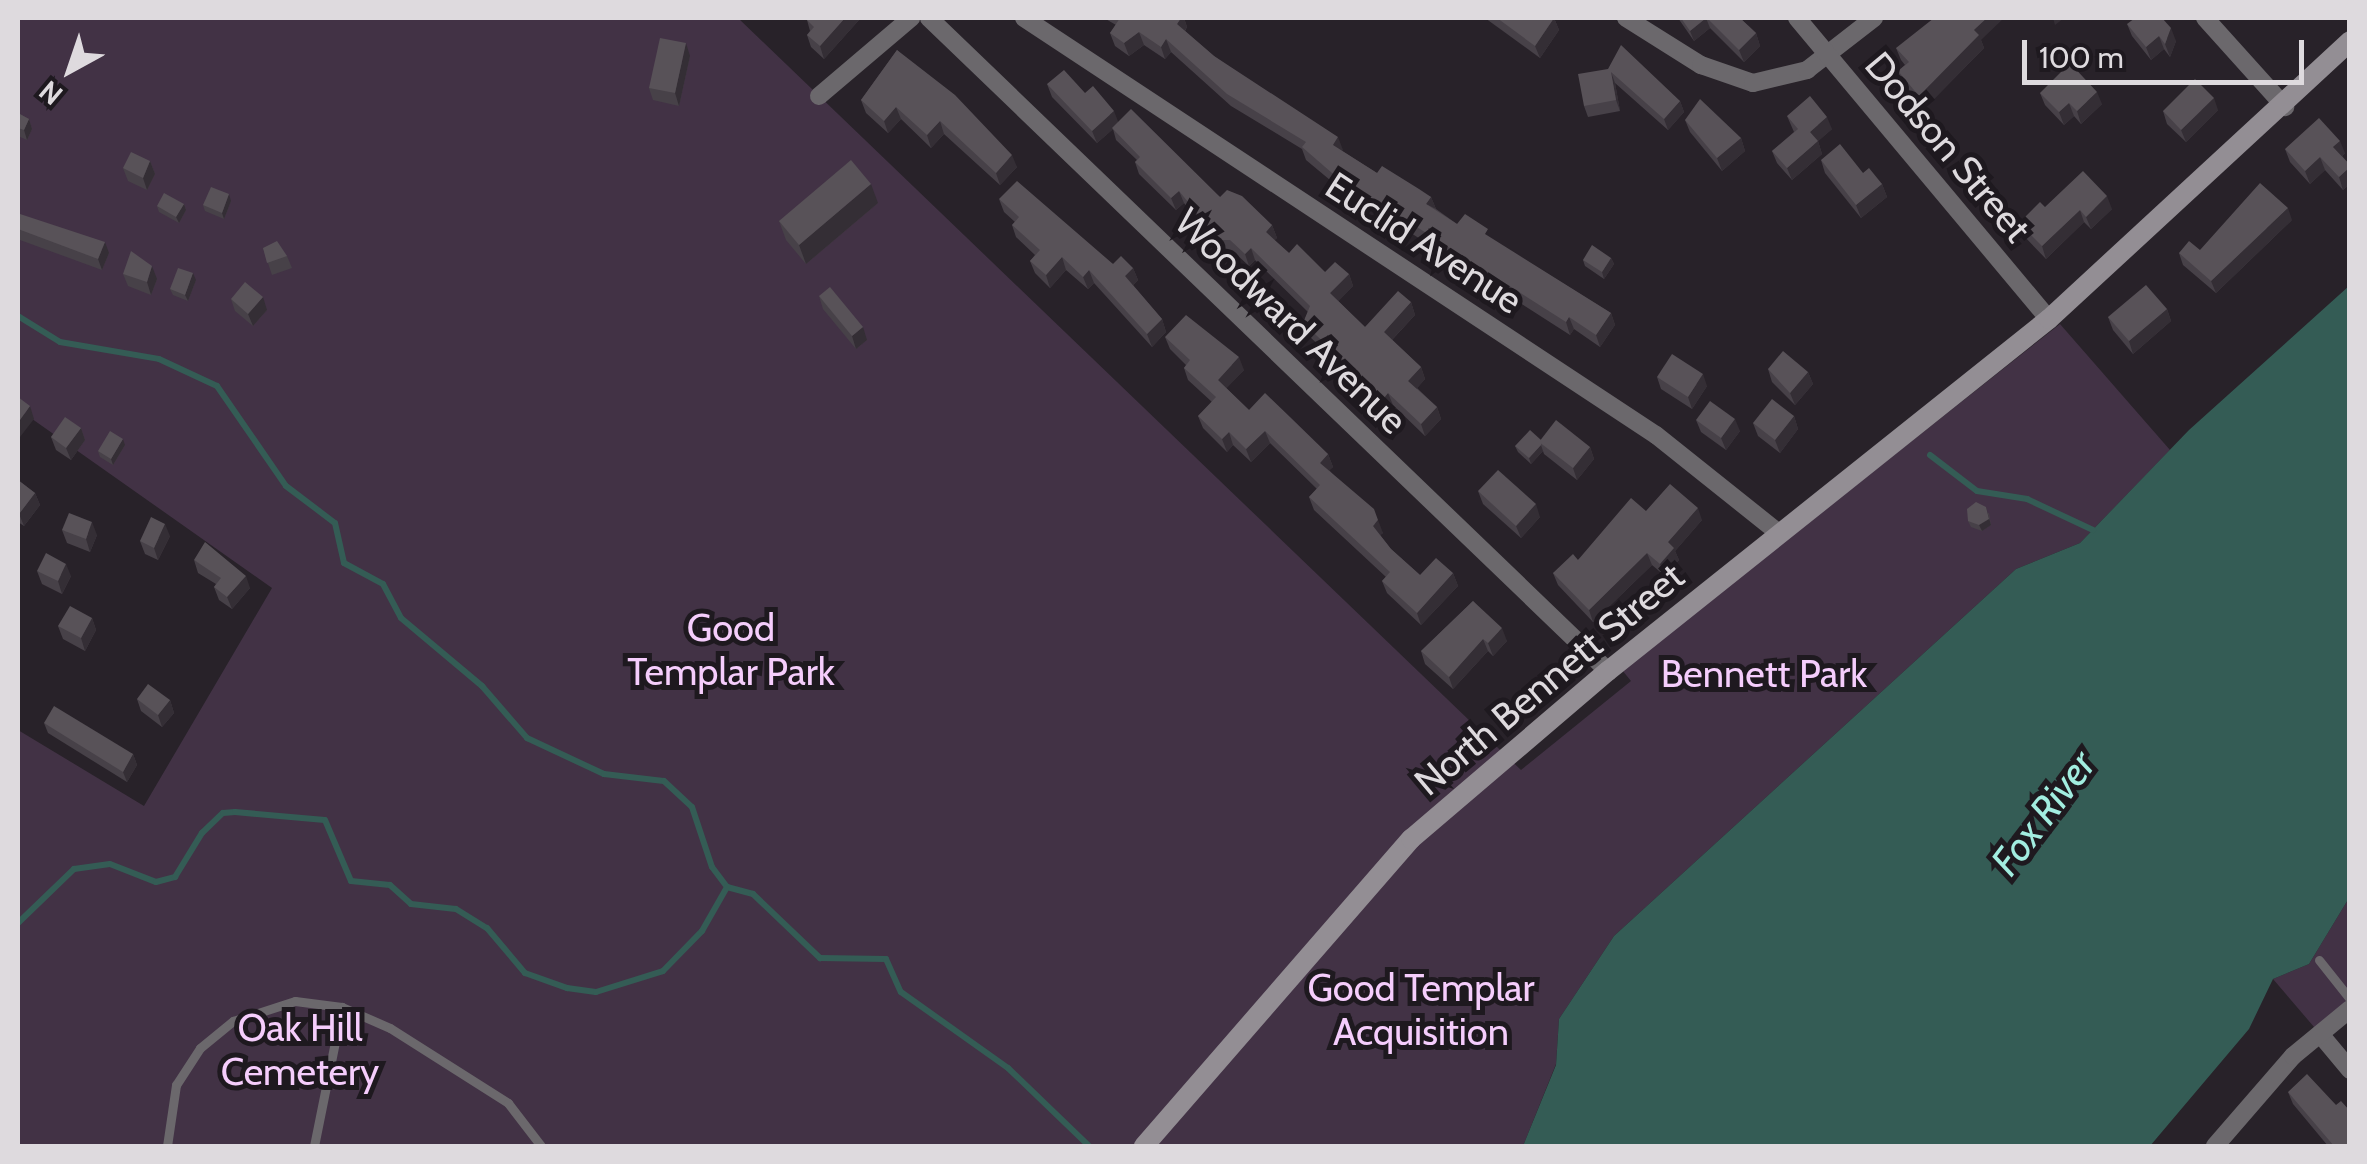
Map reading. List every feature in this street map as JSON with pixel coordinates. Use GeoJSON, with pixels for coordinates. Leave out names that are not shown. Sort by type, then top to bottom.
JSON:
{"type":"FeatureCollection","features":[{"type":"Feature","properties":{"kind":"main road","name":"North Bennett Street"},"geometry":{"type":"LineString","coordinates":[[1144,1146],[1412,839],[1608,671],[2049,319],[2285,107],[2350,41]]}},
{"type":"Feature","properties":{"kind":"street"},"geometry":{"type":"LineString","coordinates":[[819,96],[911,18]]}},
{"type":"Feature","properties":{"kind":"street","name":"Woodward Avenue"},"geometry":{"type":"LineString","coordinates":[[928,18],[1608,671]]}},
{"type":"Feature","properties":{"kind":"street","name":"Euclid Avenue"},"geometry":{"type":"LineString","coordinates":[[1024,18],[1656,435],[1780,534]]}},
{"type":"Feature","properties":{"kind":"street"},"geometry":{"type":"LineString","coordinates":[[1626,18],[1726,78],[1782,80],[1828,56],[1874,18]]}},
{"type":"Feature","properties":{"kind":"street","name":"Dodson Street"},"geometry":{"type":"LineString","coordinates":[[1796,18],[2049,319]]}},
{"type":"Feature","properties":{"kind":"street"},"geometry":{"type":"LineString","coordinates":[[2206,18],[2285,107]]}},
{"type":"Feature","properties":{"kind":"street"},"geometry":{"type":"LineString","coordinates":[[2216,1146],[2320,1034],[2350,1009]]}},
{"type":"Feature","properties":{"kind":"street"},"geometry":{"type":"LineString","coordinates":[[2320,1034],[2350,1070]]}},
{"type":"Feature","properties":{"kind":"lane"},"geometry":{"type":"LineString","coordinates":[[2319,960],[2350,999]]}},
{"type":"Feature","properties":{"kind":"lane"},"geometry":{"type":"LineString","coordinates":[[168,1146],[176,1085],[214,1033],[273,1004],[319,1001],[390,1028],[490,1090],[542,1146]]}},
{"type":"Feature","properties":{"kind":"lane"},"geometry":{"type":"LineString","coordinates":[[309,1146],[342,1007]]}},
{"type":"Feature","properties":{"kind":"green space","name":"Good Templar Park"},"geometry":{"type":"Polygon","coordinates":[[[18,18],[738,18],[1521,770],[1631,681],[1622,670],[2060,324],[2170,450],[2080,543],[2016,569],[1614,936],[1559,1019],[1556,1064],[1523,1146],[18,1146],[18,730],[144,806],[272,588],[18,409],[18,18]]]}},
{"type":"Feature","properties":{"kind":"green space"},"geometry":{"type":"Polygon","coordinates":[[[2349,898],[2349,1009],[2320,1034],[2273,979],[2309,964],[2349,898]]]}},
{"type":"Feature","properties":{"kind":"water","name":"Fox River"},"geometry":{"type":"Polygon","coordinates":[[[2349,286],[2349,898],[2309,964],[2273,979],[2249,1029],[2150,1146],[1523,1146],[1556,1065],[1559,1019],[1614,936],[2016,569],[2080,543],[2189,430],[2349,286]]]}},
{"type":"Feature","properties":{"kind":"building"},"geometry":{"type":"Polygon","coordinates":[[[809,18],[845,18],[820,46],[807,35],[814,27],[809,18]]]}},
{"type":"Feature","properties":{"kind":"building"},"geometry":{"type":"Polygon","coordinates":[[[1120,18],[1181,18],[1177,24],[1214,56],[1338,137],[1333,145],[1377,173],[1382,166],[1419,189],[1431,197],[1426,204],[1457,224],[1465,214],[1488,229],[1485,234],[1611,313],[1596,335],[1569,317],[1566,322],[1332,173],[1302,147],[1306,142],[1227,94],[1166,39],[1161,47],[1139,32],[1124,43],[1110,33],[1120,18]]]}},
{"type":"Feature","properties":{"kind":"building"},"geometry":{"type":"Polygon","coordinates":[[[1497,18],[1554,18],[1535,46],[1497,18]]]}},
{"type":"Feature","properties":{"kind":"building"},"geometry":{"type":"Polygon","coordinates":[[[1681,18],[1706,18],[1690,31],[1681,18]]]}},
{"type":"Feature","properties":{"kind":"building"},"geometry":{"type":"Polygon","coordinates":[[[1707,18],[1740,18],[1756,33],[1739,50],[1707,18]]]}},
{"type":"Feature","properties":{"kind":"building"},"geometry":{"type":"Polygon","coordinates":[[[1934,18],[1987,18],[1974,30],[1979,35],[1919,96],[1898,71],[1909,62],[1896,48],[1934,18]]]}},
{"type":"Feature","properties":{"kind":"building"},"geometry":{"type":"Polygon","coordinates":[[[2135,18],[2162,18],[2171,28],[2165,44],[2159,36],[2146,47],[2127,24],[2135,18]]]}},
{"type":"Feature","properties":{"kind":"building"},"geometry":{"type":"Polygon","coordinates":[[[660,38],[686,43],[675,93],[649,88],[660,38]]]}},
{"type":"Feature","properties":{"kind":"building"},"geometry":{"type":"Polygon","coordinates":[[[1621,45],[1680,101],[1664,119],[1611,72],[1616,100],[1584,106],[1578,74],[1608,69],[1621,45]]]}},
{"type":"Feature","properties":{"kind":"building"},"geometry":{"type":"Polygon","coordinates":[[[897,50],[955,95],[1012,155],[996,173],[940,121],[927,135],[896,107],[884,121],[861,100],[897,50]]]}},
{"type":"Feature","properties":{"kind":"building"},"geometry":{"type":"Polygon","coordinates":[[[2070,63],[2097,92],[2077,111],[2069,103],[2059,112],[2040,93],[2070,63]]]}},
{"type":"Feature","properties":{"kind":"building"},"geometry":{"type":"Polygon","coordinates":[[[1064,70],[1085,93],[1093,86],[1114,111],[1092,131],[1047,84],[1064,70]]]}},
{"type":"Feature","properties":{"kind":"building"},"geometry":{"type":"Polygon","coordinates":[[[2195,79],[2214,98],[2181,130],[2163,111],[2195,79]]]}},
{"type":"Feature","properties":{"kind":"building"},"geometry":{"type":"Polygon","coordinates":[[[1810,96],[1827,117],[1810,132],[1818,141],[1787,168],[1772,151],[1798,129],[1787,116],[1810,96]]]}},
{"type":"Feature","properties":{"kind":"building"},"geometry":{"type":"Polygon","coordinates":[[[1700,99],[1741,138],[1717,158],[1685,120],[1700,99]]]}},
{"type":"Feature","properties":{"kind":"building"},"geometry":{"type":"Polygon","coordinates":[[[1131,109],[1220,197],[1227,190],[1242,196],[1272,225],[1266,232],[1289,253],[1297,244],[1325,272],[1335,262],[1349,274],[1330,293],[1365,327],[1398,291],[1411,302],[1384,332],[1421,367],[1408,381],[1437,407],[1421,424],[1388,393],[1384,398],[1303,323],[1310,306],[1251,248],[1245,254],[1230,240],[1219,240],[1179,191],[1171,198],[1135,162],[1140,157],[1112,128],[1131,109]]]}},
{"type":"Feature","properties":{"kind":"building"},"geometry":{"type":"Polygon","coordinates":[[[18,113],[29,119],[24,130],[18,128],[18,113]]]}},
{"type":"Feature","properties":{"kind":"building"},"geometry":{"type":"Polygon","coordinates":[[[2319,118],[2340,141],[2333,147],[2350,165],[2339,177],[2320,157],[2305,171],[2285,149],[2319,118]]]}},
{"type":"Feature","properties":{"kind":"building"},"geometry":{"type":"Polygon","coordinates":[[[1840,144],[1863,173],[1869,168],[1882,184],[1856,205],[1821,160],[1840,144]]]}},
{"type":"Feature","properties":{"kind":"building"},"geometry":{"type":"Polygon","coordinates":[[[131,152],[150,161],[143,178],[123,168],[131,152]]]}},
{"type":"Feature","properties":{"kind":"building"},"geometry":{"type":"Polygon","coordinates":[[[851,160],[871,184],[799,245],[779,221],[851,160]]]}},
{"type":"Feature","properties":{"kind":"building"},"geometry":{"type":"Polygon","coordinates":[[[2083,171],[2107,196],[2086,217],[2080,210],[2042,246],[2019,223],[2040,202],[2045,207],[2083,171]]]}},
{"type":"Feature","properties":{"kind":"building"},"geometry":{"type":"Polygon","coordinates":[[[1017,181],[1113,264],[1121,256],[1133,268],[1125,276],[1162,319],[1147,334],[1089,270],[1083,277],[1062,257],[1046,275],[1030,261],[1040,250],[1012,225],[1019,217],[999,199],[1017,181]]]}},
{"type":"Feature","properties":{"kind":"building"},"geometry":{"type":"Polygon","coordinates":[[[2260,183],[2288,208],[2211,281],[2179,253],[2189,241],[2200,250],[2260,183]]]}},
{"type":"Feature","properties":{"kind":"building"},"geometry":{"type":"Polygon","coordinates":[[[211,187],[229,194],[222,213],[203,205],[211,187]]]}},
{"type":"Feature","properties":{"kind":"building"},"geometry":{"type":"Polygon","coordinates":[[[164,193],[184,204],[176,217],[157,206],[164,193]]]}},
{"type":"Feature","properties":{"kind":"building"},"geometry":{"type":"Polygon","coordinates":[[[20,214],[105,242],[98,259],[18,229],[20,214]]]}},
{"type":"Feature","properties":{"kind":"building"},"geometry":{"type":"Polygon","coordinates":[[[277,241],[287,256],[267,263],[263,248],[277,241]]]}},
{"type":"Feature","properties":{"kind":"building"},"geometry":{"type":"Polygon","coordinates":[[[1592,245],[1611,258],[1602,272],[1583,260],[1592,245]]]}},
{"type":"Feature","properties":{"kind":"building"},"geometry":{"type":"Polygon","coordinates":[[[131,251],[152,266],[147,282],[123,274],[131,251]]]}},
{"type":"Feature","properties":{"kind":"building"},"geometry":{"type":"Polygon","coordinates":[[[178,268],[193,273],[185,295],[170,289],[178,268]]]}},
{"type":"Feature","properties":{"kind":"building"},"geometry":{"type":"Polygon","coordinates":[[[245,282],[263,297],[248,314],[231,299],[245,282]]]}},
{"type":"Feature","properties":{"kind":"building"},"geometry":{"type":"Polygon","coordinates":[[[2146,285],[2167,309],[2129,341],[2108,317],[2146,285]]]}},
{"type":"Feature","properties":{"kind":"building"},"geometry":{"type":"Polygon","coordinates":[[[830,287],[863,327],[852,336],[819,296],[830,287]]]}},
{"type":"Feature","properties":{"kind":"building"},"geometry":{"type":"Polygon","coordinates":[[[1186,315],[1239,357],[1218,380],[1249,410],[1265,393],[1328,454],[1320,463],[1374,509],[1378,520],[1373,526],[1391,549],[1420,575],[1436,558],[1453,573],[1417,613],[1382,581],[1390,572],[1309,497],[1320,485],[1265,431],[1246,449],[1229,432],[1222,439],[1198,416],[1216,397],[1184,368],[1190,360],[1165,337],[1186,315]]]}},
{"type":"Feature","properties":{"kind":"building"},"geometry":{"type":"Polygon","coordinates":[[[1783,351],[1808,372],[1790,393],[1768,369],[1783,351]]]}},
{"type":"Feature","properties":{"kind":"building"},"geometry":{"type":"Polygon","coordinates":[[[1672,354],[1703,374],[1688,397],[1657,377],[1672,354]]]}},
{"type":"Feature","properties":{"kind":"building"},"geometry":{"type":"Polygon","coordinates":[[[18,397],[30,406],[18,423],[18,397]]]}},
{"type":"Feature","properties":{"kind":"building"},"geometry":{"type":"Polygon","coordinates":[[[1772,399],[1794,416],[1775,440],[1753,423],[1772,399]]]}},
{"type":"Feature","properties":{"kind":"building"},"geometry":{"type":"Polygon","coordinates":[[[1710,401],[1735,419],[1721,438],[1696,420],[1710,401]]]}},
{"type":"Feature","properties":{"kind":"building"},"geometry":{"type":"Polygon","coordinates":[[[65,417],[81,428],[66,448],[51,437],[65,417]]]}},
{"type":"Feature","properties":{"kind":"building"},"geometry":{"type":"Polygon","coordinates":[[[1556,420],[1590,447],[1573,468],[1539,442],[1556,420]]]}},
{"type":"Feature","properties":{"kind":"building"},"geometry":{"type":"Polygon","coordinates":[[[1530,430],[1541,445],[1529,458],[1515,446],[1530,430]]]}},
{"type":"Feature","properties":{"kind":"building"},"geometry":{"type":"Polygon","coordinates":[[[110,431],[123,439],[111,459],[98,451],[110,431]]]}},
{"type":"Feature","properties":{"kind":"building"},"geometry":{"type":"Polygon","coordinates":[[[1498,470],[1536,504],[1516,526],[1478,491],[1498,470]]]}},
{"type":"Feature","properties":{"kind":"building"},"geometry":{"type":"Polygon","coordinates":[[[18,480],[35,493],[19,514],[18,512],[18,480]]]}},
{"type":"Feature","properties":{"kind":"building"},"geometry":{"type":"Polygon","coordinates":[[[1670,484],[1698,508],[1668,542],[1674,548],[1660,564],[1647,553],[1589,610],[1553,573],[1573,554],[1578,560],[1631,498],[1646,511],[1670,484]]]}},
{"type":"Feature","properties":{"kind":"building"},"geometry":{"type":"Polygon","coordinates":[[[1976,502],[1986,507],[1989,519],[1979,525],[1968,521],[1967,509],[1976,502]]]}},
{"type":"Feature","properties":{"kind":"building"},"geometry":{"type":"Polygon","coordinates":[[[69,513],[92,522],[86,539],[62,530],[69,513]]]}},
{"type":"Feature","properties":{"kind":"building"},"geometry":{"type":"Polygon","coordinates":[[[151,517],[165,524],[154,548],[140,541],[151,517]]]}},
{"type":"Feature","properties":{"kind":"building"},"geometry":{"type":"Polygon","coordinates":[[[205,542],[246,576],[227,597],[214,587],[221,578],[194,560],[205,542]]]}},
{"type":"Feature","properties":{"kind":"building"},"geometry":{"type":"Polygon","coordinates":[[[46,553],[66,564],[58,581],[37,571],[46,553]]]}},
{"type":"Feature","properties":{"kind":"building"},"geometry":{"type":"Polygon","coordinates":[[[1473,601],[1502,628],[1488,643],[1483,639],[1449,677],[1421,651],[1473,601]]]}},
{"type":"Feature","properties":{"kind":"building"},"geometry":{"type":"Polygon","coordinates":[[[70,606],[92,618],[81,638],[58,626],[70,606]]]}},
{"type":"Feature","properties":{"kind":"building"},"geometry":{"type":"Polygon","coordinates":[[[148,684],[170,700],[158,715],[137,699],[148,684]]]}},
{"type":"Feature","properties":{"kind":"building"},"geometry":{"type":"Polygon","coordinates":[[[54,706],[133,754],[123,772],[44,723],[54,706]]]}},
{"type":"Feature","properties":{"kind":"building"},"geometry":{"type":"Polygon","coordinates":[[[2307,1074],[2336,1105],[2341,1101],[2350,1111],[2350,1146],[2334,1146],[2288,1092],[2307,1074]]]}},
{"type":"Feature","properties":{"kind":"waterway"},"geometry":{"type":"LineString","coordinates":[[18,316],[60,342],[159,359],[217,386],[286,486],[335,523],[344,563],[383,584],[401,618],[482,686],[527,738],[604,774],[664,781],[692,807],[712,867],[727,887],[753,894],[820,958],[886,959],[901,992],[1008,1068],[1089,1146]]}},
{"type":"Feature","properties":{"kind":"waterway"},"geometry":{"type":"LineString","coordinates":[[1930,455],[1977,491],[2027,499],[2093,530]]}},
{"type":"Feature","properties":{"kind":"waterway"},"geometry":{"type":"LineString","coordinates":[[18,923],[74,869],[110,864],[156,882],[175,877],[202,833],[223,813],[235,812],[325,820],[351,881],[390,885],[411,904],[456,909],[487,928],[525,973],[567,988],[596,992],[663,971],[702,931],[727,887]]}},
{"type":"Feature","properties":{"kind":"park label","name":"Bennett Park"},"geometry":{"type":"Point","coordinates":[1764,674]}},
{"type":"Feature","properties":{"kind":"park label","name":"Good Templar Acquisition"},"geometry":{"type":"Point","coordinates":[1421,1010]}},
{"type":"Feature","properties":{"kind":"park label","name":"Oak Hill Cemetery"},"geometry":{"type":"Point","coordinates":[300,1050]}}]}
